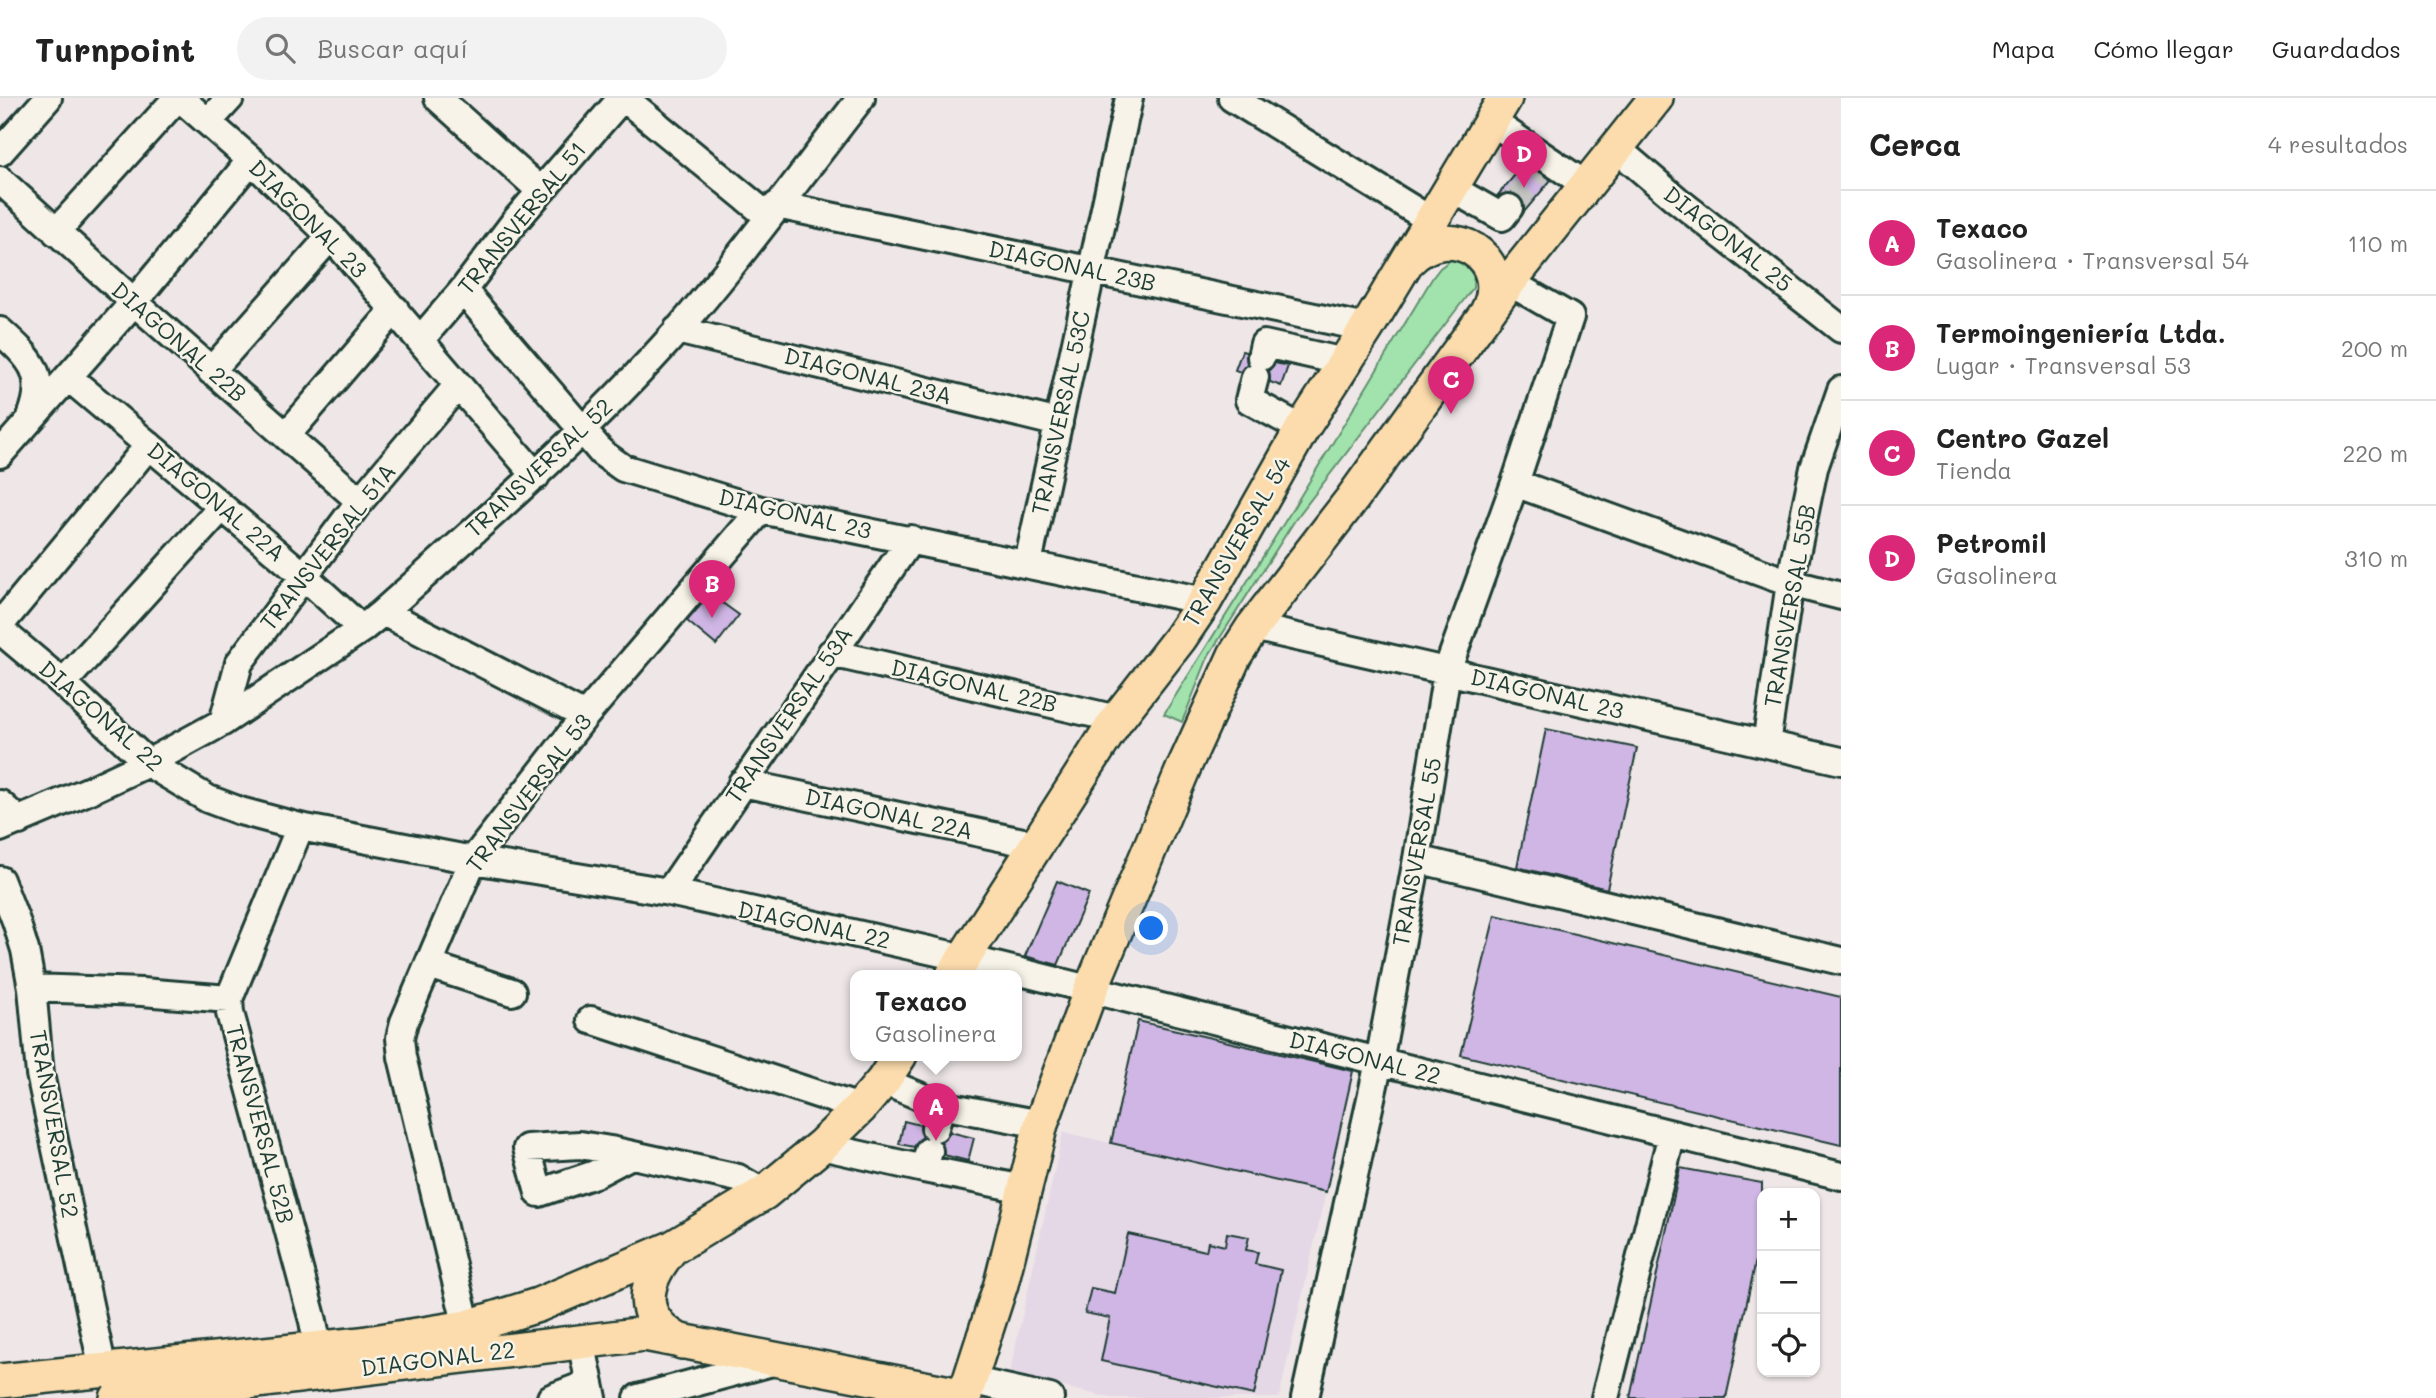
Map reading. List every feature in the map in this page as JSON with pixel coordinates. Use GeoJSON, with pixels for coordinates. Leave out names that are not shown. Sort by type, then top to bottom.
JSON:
{"type":"FeatureCollection","features":[{"type":"Feature","properties":{"kind":"main road"},"geometry":{"type":"LineString","coordinates":[[975,1394],[1041,1124],[1091,989],[1184,766],[1236,655],[1253,627],[1367,478],[1509,282],[1656,98]]}},
{"type":"Feature","properties":{"kind":"main road","name":"TRANSVERSAL 54"},"geometry":{"type":"LineString","coordinates":[[958,966],[1117,719],[1205,601],[1302,429],[1367,328],[1498,109]]}},
{"type":"Feature","properties":{"kind":"main road"},"geometry":{"type":"LineString","coordinates":[[1407,262],[1418,250],[1432,243],[1462,243],[1475,250],[1485,260],[1492,274],[1493,301],[1484,317]]}},
{"type":"Feature","properties":{"kind":"main road"},"geometry":{"type":"LineString","coordinates":[[682,1342],[656,1323],[649,1308],[648,1291],[652,1275],[672,1248],[764,1193],[821,1146],[860,1108],[892,1068]]}},
{"type":"Feature","properties":{"kind":"main road","name":"DIAGONAL 22"},"geometry":{"type":"LineString","coordinates":[[110,1384],[318,1348],[467,1327],[538,1305],[672,1248]]}},
{"type":"Feature","properties":{"kind":"main road"},"geometry":{"type":"LineString","coordinates":[[538,1305],[551,1306],[562,1311],[572,1320],[581,1342]]}},
{"type":"Feature","properties":{"kind":"main road","name":"DIAGONAL 22"},"geometry":{"type":"LineString","coordinates":[[0,1381],[110,1384],[181,1394],[258,1390],[645,1334],[778,1361],[975,1394]]}},
{"type":"Feature","properties":{"kind":"street"},"geometry":{"type":"LineString","coordinates":[[0,152],[48,98]]}},
{"type":"Feature","properties":{"kind":"street"},"geometry":{"type":"LineString","coordinates":[[56,232],[179,98]]}},
{"type":"Feature","properties":{"kind":"street","name":"DIAGONAL 23"},"geometry":{"type":"LineString","coordinates":[[179,98],[251,160],[331,236],[536,476]]}},
{"type":"Feature","properties":{"kind":"street"},"geometry":{"type":"LineString","coordinates":[[208,122],[230,98]]}},
{"type":"Feature","properties":{"kind":"street"},"geometry":{"type":"LineString","coordinates":[[438,98],[541,191]]}},
{"type":"Feature","properties":{"kind":"street","name":"TRANSVERSAL 51"},"geometry":{"type":"LineString","coordinates":[[421,339],[541,191],[623,98]]}},
{"type":"Feature","properties":{"kind":"street","name":"DIAGONAL 23B"},"geometry":{"type":"LineString","coordinates":[[623,98],[773,211],[1091,270],[1367,328]]}},
{"type":"Feature","properties":{"kind":"street","name":"TRANSVERSAL 52"},"geometry":{"type":"LineString","coordinates":[[148,763],[223,722],[362,629],[536,476],[584,430],[677,330],[861,98]]}},
{"type":"Feature","properties":{"kind":"street","name":"TRANSVERSAL 53C"},"geometry":{"type":"LineString","coordinates":[[1028,563],[1129,98]]}},
{"type":"Feature","properties":{"kind":"street"},"geometry":{"type":"LineString","coordinates":[[1232,98],[1432,221]]}},
{"type":"Feature","properties":{"kind":"street"},"geometry":{"type":"LineString","coordinates":[[1498,109],[1543,164],[1586,185]]}},
{"type":"Feature","properties":{"kind":"street","name":"DIAGONAL 25"},"geometry":{"type":"LineString","coordinates":[[1616,148],[1676,199],[1841,329]]}},
{"type":"Feature","properties":{"kind":"street"},"geometry":{"type":"LineString","coordinates":[[0,454],[134,302],[251,160]]}},
{"type":"Feature","properties":{"kind":"street","name":"DIAGONAL 22B"},"geometry":{"type":"LineString","coordinates":[[0,180],[211,371],[360,501]]}},
{"type":"Feature","properties":{"kind":"street"},"geometry":{"type":"LineString","coordinates":[[1451,188],[1502,217],[1508,208]]}},
{"type":"Feature","properties":{"kind":"street"},"geometry":{"type":"LineString","coordinates":[[211,371],[331,236]]}},
{"type":"Feature","properties":{"kind":"street","name":"TRANSVERSAL 55"},"geometry":{"type":"LineString","coordinates":[[1305,1398],[1379,1062],[1417,859],[1447,671],[1515,482],[1570,317],[1509,282]]}},
{"type":"Feature","properties":{"kind":"street","name":"DIAGONAL 23"},"geometry":{"type":"LineString","coordinates":[[463,290],[602,453],[624,468],[761,510],[1205,601]]}},
{"type":"Feature","properties":{"kind":"street"},"geometry":{"type":"LineString","coordinates":[[286,436],[395,309]]}},
{"type":"Feature","properties":{"kind":"street","name":"DIAGONAL 23A"},"geometry":{"type":"LineString","coordinates":[[677,330],[1059,423]]}},
{"type":"Feature","properties":{"kind":"street"},"geometry":{"type":"LineString","coordinates":[[0,331],[27,357],[38,375],[38,397],[30,418]]}},
{"type":"Feature","properties":{"kind":"street"},"geometry":{"type":"LineString","coordinates":[[1302,429],[1250,400],[1264,344],[1345,362]]}},
{"type":"Feature","properties":{"kind":"street","name":"DIAGONAL 22A"},"geometry":{"type":"LineString","coordinates":[[68,377],[304,576],[362,629]]}},
{"type":"Feature","properties":{"kind":"street","name":"TRANSVERSAL 51A"},"geometry":{"type":"LineString","coordinates":[[223,722],[239,663],[360,501],[458,385]]}},
{"type":"Feature","properties":{"kind":"street","name":"TRANSVERSAL 55B"},"geometry":{"type":"LineString","coordinates":[[1766,744],[1790,583],[1814,468],[1841,390]]}},
{"type":"Feature","properties":{"kind":"street"},"geometry":{"type":"LineString","coordinates":[[0,627],[149,445]]}},
{"type":"Feature","properties":{"kind":"street"},"geometry":{"type":"LineString","coordinates":[[1515,482],[1790,583],[1841,596]]}},
{"type":"Feature","properties":{"kind":"street"},"geometry":{"type":"LineString","coordinates":[[63,683],[222,507]]}},
{"type":"Feature","properties":{"kind":"street","name":"TRANSVERSAL 53"},"geometry":{"type":"LineString","coordinates":[[467,1327],[402,1057],[404,1022],[473,860],[585,716],[761,510]]}},
{"type":"Feature","properties":{"kind":"street","name":"TRANSVERSAL 53A"},"geometry":{"type":"LineString","coordinates":[[669,892],[911,539]]}},
{"type":"Feature","properties":{"kind":"street"},"geometry":{"type":"LineString","coordinates":[[383,612],[585,716]]}},
{"type":"Feature","properties":{"kind":"street","name":"DIAGONAL 22"},"geometry":{"type":"LineString","coordinates":[[0,627],[148,763],[208,799],[240,811],[300,827],[473,860],[669,892],[981,970]]}},
{"type":"Feature","properties":{"kind":"street","name":"DIAGONAL 23"},"geometry":{"type":"LineString","coordinates":[[1253,627],[1841,761]]}},
{"type":"Feature","properties":{"kind":"street","name":"DIAGONAL 22B"},"geometry":{"type":"LineString","coordinates":[[831,653],[1117,719]]}},
{"type":"Feature","properties":{"kind":"street"},"geometry":{"type":"LineString","coordinates":[[6,818],[148,763]]}},
{"type":"Feature","properties":{"kind":"street","name":"DIAGONAL 22A"},"geometry":{"type":"LineString","coordinates":[[742,783],[1037,845]]}},
{"type":"Feature","properties":{"kind":"street","name":"TRANSVERSAL 52B"},"geometry":{"type":"LineString","coordinates":[[300,827],[229,999],[230,1013],[318,1348]]}},
{"type":"Feature","properties":{"kind":"street"},"geometry":{"type":"LineString","coordinates":[[1417,859],[1841,961]]}},
{"type":"Feature","properties":{"kind":"street","name":"TRANSVERSAL 52"},"geometry":{"type":"LineString","coordinates":[[0,880],[16,921],[32,989],[40,1074],[110,1384]]}},
{"type":"Feature","properties":{"kind":"street"},"geometry":{"type":"LineString","coordinates":[[429,965],[512,992]]}},
{"type":"Feature","properties":{"kind":"street","name":"DIAGONAL 22"},"geometry":{"type":"LineString","coordinates":[[1022,977],[1091,989],[1841,1176]]}},
{"type":"Feature","properties":{"kind":"street"},"geometry":{"type":"LineString","coordinates":[[32,989],[142,992],[229,999]]}},
{"type":"Feature","properties":{"kind":"street"},"geometry":{"type":"LineString","coordinates":[[592,1020],[860,1108]]}},
{"type":"Feature","properties":{"kind":"street"},"geometry":{"type":"LineString","coordinates":[[892,1068],[932,1138],[1024,1189]]}},
{"type":"Feature","properties":{"kind":"street"},"geometry":{"type":"LineString","coordinates":[[821,1146],[932,1138],[1041,1124]]}},
{"type":"Feature","properties":{"kind":"street"},"geometry":{"type":"LineString","coordinates":[[1605,1398],[1672,1134]]}},
{"type":"Feature","properties":{"kind":"street"},"geometry":{"type":"LineString","coordinates":[[631,1154],[738,1178],[764,1193]]}},
{"type":"Feature","properties":{"kind":"street"},"geometry":{"type":"LineString","coordinates":[[551,1398],[592,1390],[581,1342]]}},
{"type":"Feature","properties":{"kind":"street"},"geometry":{"type":"LineString","coordinates":[[638,1398],[778,1361]]}},
{"type":"Feature","properties":{"kind":"street","name":"DIAGONAL 22"},"geometry":{"type":"LineString","coordinates":[[975,1394],[1050,1398]]}},
{"type":"Feature","properties":{"kind":"shaded area"},"geometry":{"type":"Polygon","coordinates":[[[1063,1132],[1326,1192],[1279,1398],[1111,1398],[1009,1375],[1063,1132]]]}},
{"type":"Feature","properties":{"kind":"green space"},"geometry":{"type":"Polygon","coordinates":[[[1452,259],[1461,259],[1474,271],[1473,288],[1295,520],[1209,655],[1182,722],[1164,714],[1289,515],[1433,277],[1452,259]]]}},
{"type":"Feature","properties":{"kind":"building"},"geometry":{"type":"Polygon","coordinates":[[[1525,163],[1551,180],[1524,212],[1524,203],[1518,195],[1510,192],[1497,196],[1525,163]]]}},
{"type":"Feature","properties":{"kind":"building"},"geometry":{"type":"Polygon","coordinates":[[[1242,351],[1246,352],[1247,364],[1240,372],[1235,370],[1242,351]]]}},
{"type":"Feature","properties":{"kind":"building"},"geometry":{"type":"Polygon","coordinates":[[[1275,363],[1288,366],[1281,386],[1270,382],[1269,370],[1275,363]]]}},
{"type":"Feature","properties":{"kind":"building"},"geometry":{"type":"Polygon","coordinates":[[[710,594],[739,615],[716,645],[687,621],[710,594]]]}},
{"type":"Feature","properties":{"kind":"building"},"geometry":{"type":"Polygon","coordinates":[[[1546,729],[1637,748],[1607,889],[1517,867],[1546,729]]]}},
{"type":"Feature","properties":{"kind":"building"},"geometry":{"type":"Polygon","coordinates":[[[1057,881],[1089,894],[1058,965],[1025,956],[1057,881]]]}},
{"type":"Feature","properties":{"kind":"building"},"geometry":{"type":"Polygon","coordinates":[[[1495,915],[1841,997],[1841,1145],[1461,1055],[1495,915]]]}},
{"type":"Feature","properties":{"kind":"building"},"geometry":{"type":"Polygon","coordinates":[[[1138,1021],[1353,1071],[1326,1192],[1111,1143],[1138,1021]]]}},
{"type":"Feature","properties":{"kind":"building"},"geometry":{"type":"Polygon","coordinates":[[[904,1121],[920,1125],[923,1137],[914,1147],[899,1144],[904,1121]]]}},
{"type":"Feature","properties":{"kind":"building"},"geometry":{"type":"Polygon","coordinates":[[[950,1132],[974,1138],[968,1161],[944,1155],[941,1142],[950,1132]]]}},
{"type":"Feature","properties":{"kind":"building"},"geometry":{"type":"Polygon","coordinates":[[[1680,1168],[1762,1183],[1762,1188],[1757,1188],[1757,1256],[1726,1398],[1630,1398],[1680,1168]]]}},
{"type":"Feature","properties":{"kind":"building"},"geometry":{"type":"Polygon","coordinates":[[[1227,1233],[1249,1237],[1246,1250],[1258,1252],[1255,1264],[1281,1270],[1254,1395],[1101,1361],[1110,1318],[1085,1313],[1091,1288],[1115,1293],[1128,1234],[1206,1251],[1208,1242],[1225,1246],[1227,1233]]]}},
{"type":"Feature","properties":{"kind":"tunnel"},"geometry":{"type":"LineString","coordinates":[[1509,208],[1540,169]]}},
{"type":"Feature","properties":{"kind":"place","name":"Petromil"},"geometry":{"type":"Point","coordinates":[1524,188]}},
{"type":"Feature","properties":{"kind":"place","name":"Centro Gazel"},"geometry":{"type":"Point","coordinates":[1451,414]}},
{"type":"Feature","properties":{"kind":"place","name":"Termoingeniería Ltda."},"geometry":{"type":"Point","coordinates":[712,618]}},
{"type":"Feature","properties":{"kind":"place","name":"Texaco"},"geometry":{"type":"Point","coordinates":[936,1141]}}]}
